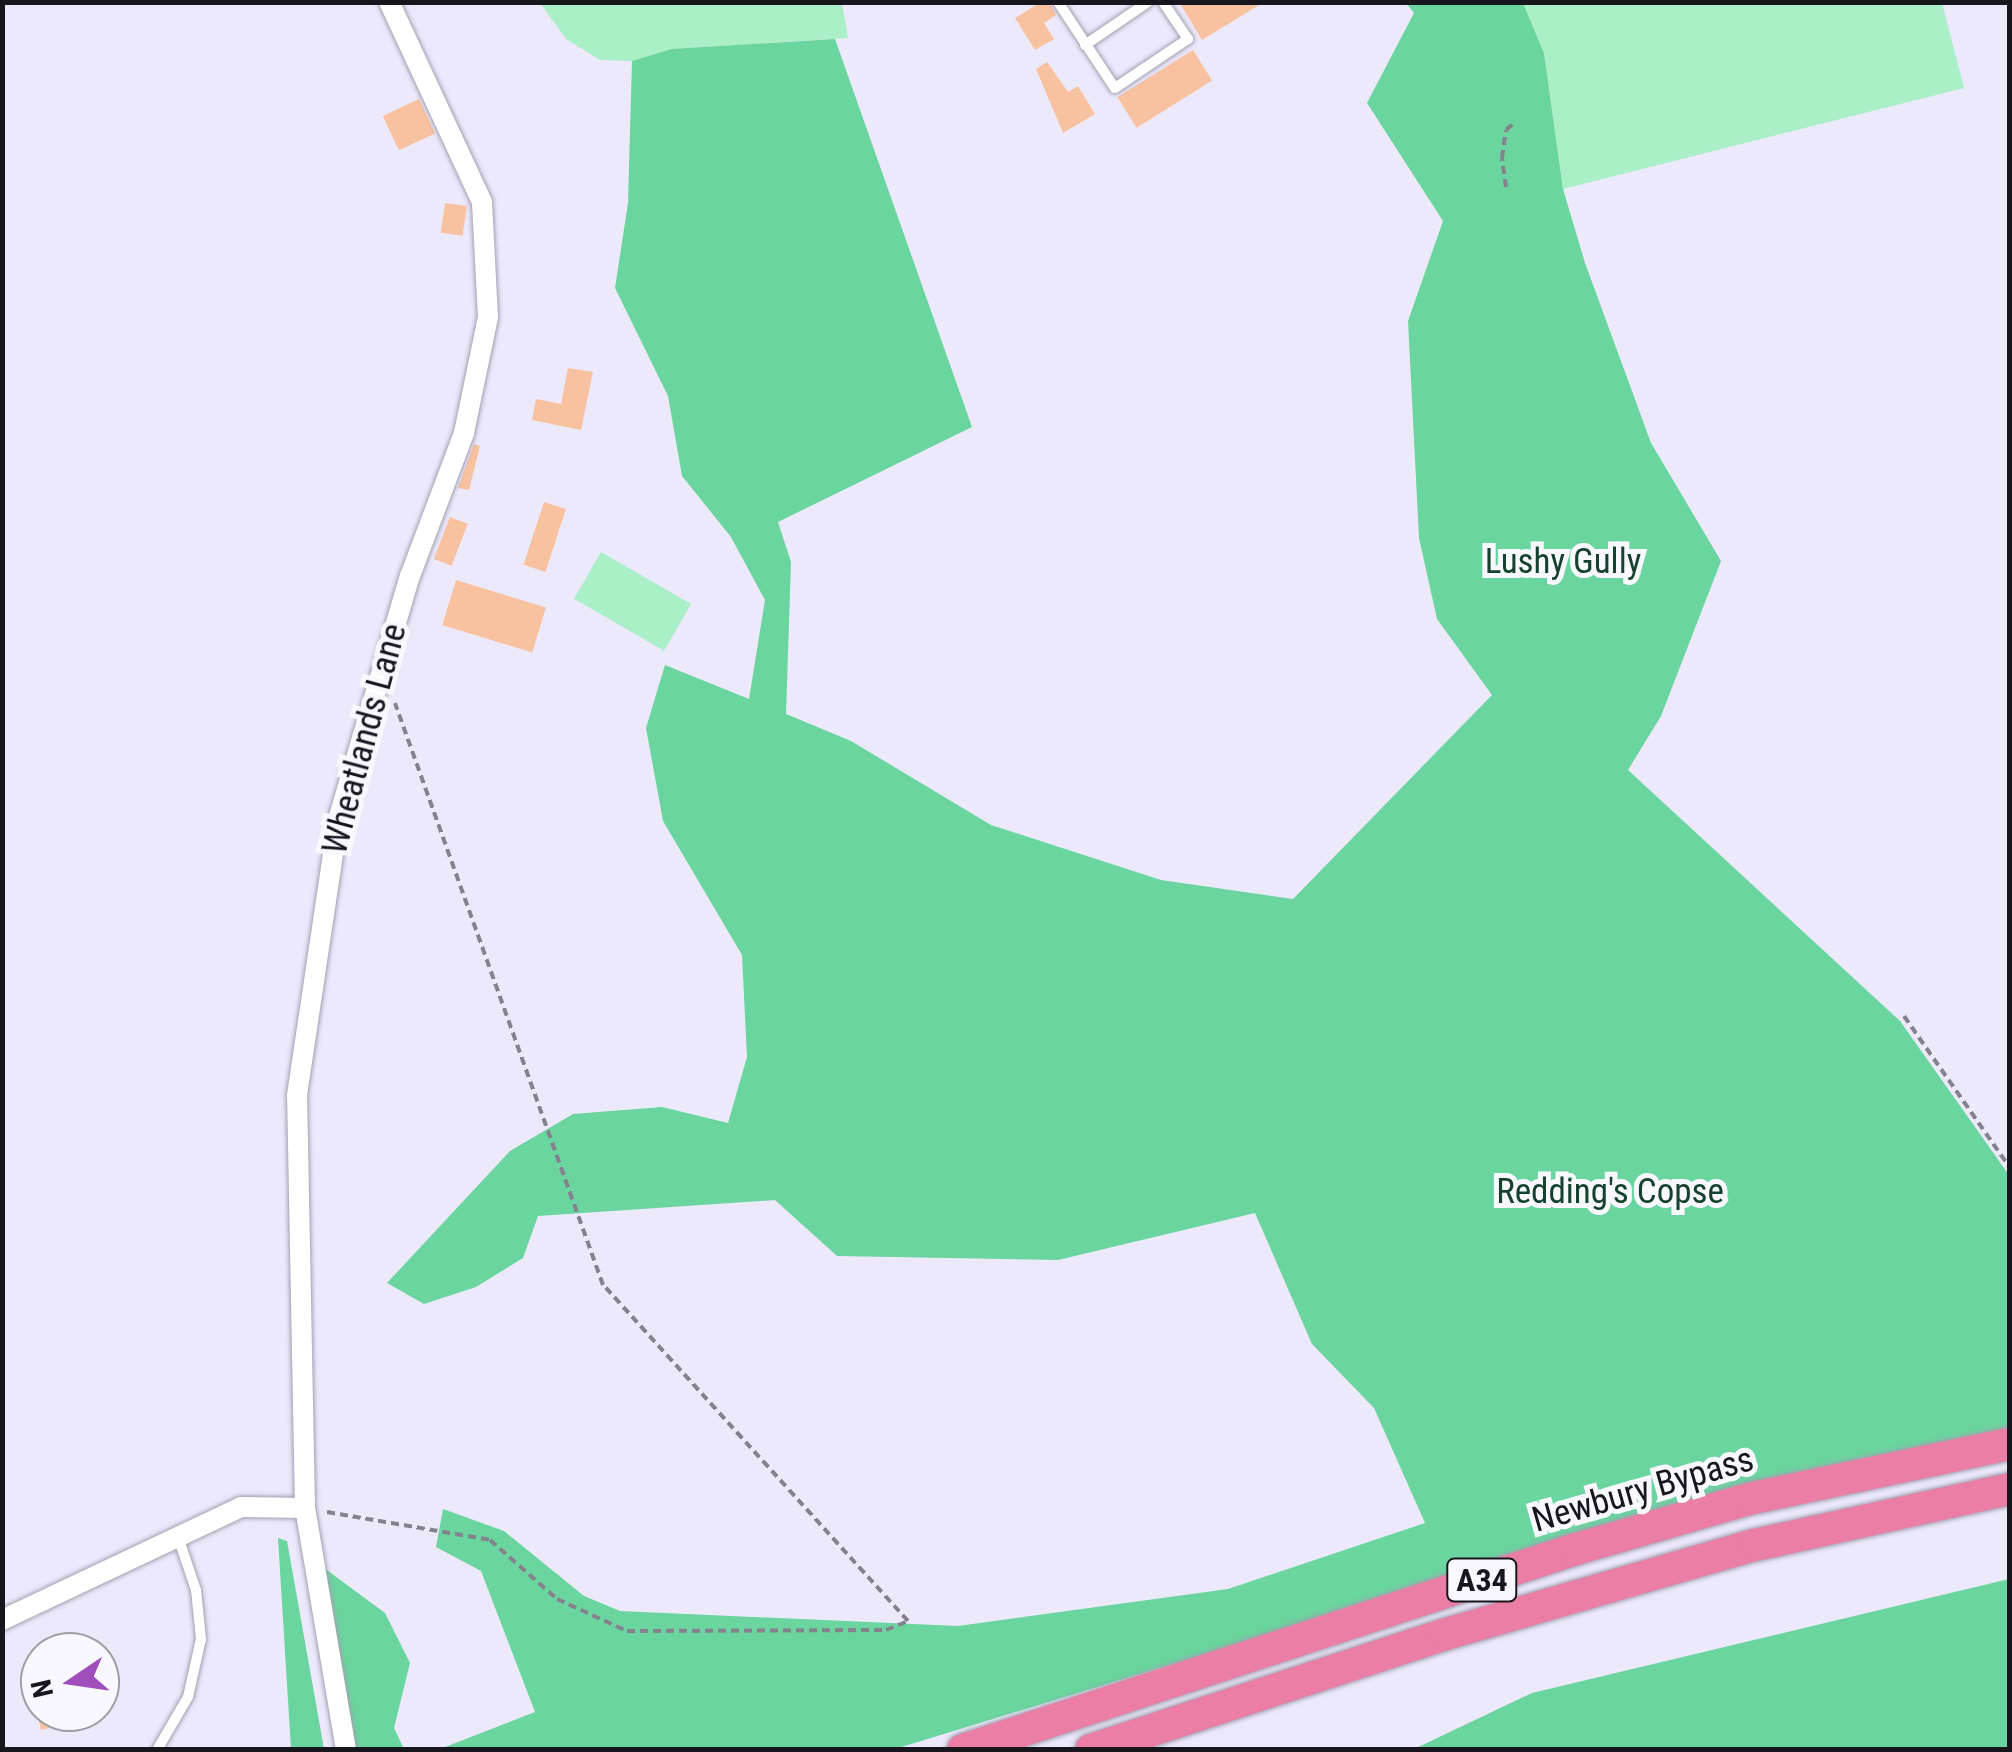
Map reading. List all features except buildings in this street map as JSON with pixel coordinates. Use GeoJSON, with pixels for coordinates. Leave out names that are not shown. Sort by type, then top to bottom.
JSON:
{"type":"FeatureCollection","features":[{"type":"Feature","properties":{"kind":"highway","name":"Newbury Bypass"},"geometry":{"type":"LineString","coordinates":[[963,1750],[1576,1549],[1752,1498],[2010,1444]]}},
{"type":"Feature","properties":{"kind":"highway","name":"A34"},"geometry":{"type":"LineString","coordinates":[[1092,1750],[1446,1634],[1755,1545],[2010,1489]]}},
{"type":"Feature","properties":{"kind":"street","name":"Wheatlands Lane"},"geometry":{"type":"LineString","coordinates":[[346,1750],[305,1508],[297,1094],[338,820],[410,576],[464,433],[488,318],[482,202],[389,2]]}},
{"type":"Feature","properties":{"kind":"street"},"geometry":{"type":"LineString","coordinates":[[2,1620],[176,1533],[241,1507],[305,1508]]}},
{"type":"Feature","properties":{"kind":"lane"},"geometry":{"type":"LineString","coordinates":[[1058,2],[1115,88],[1188,39],[1164,2]]}},
{"type":"Feature","properties":{"kind":"lane"},"geometry":{"type":"LineString","coordinates":[[1086,45],[1148,2]]}},
{"type":"Feature","properties":{"kind":"lane"},"geometry":{"type":"LineString","coordinates":[[157,1750],[188,1697],[202,1639],[196,1590],[176,1533]]}},
{"type":"Feature","properties":{"kind":"path"},"geometry":{"type":"LineString","coordinates":[[1506,187],[1502,158],[1506,130],[1516,122]]}},
{"type":"Feature","properties":{"kind":"path"},"geometry":{"type":"LineString","coordinates":[[305,1508],[490,1540],[557,1599],[627,1630],[886,1630],[908,1620],[604,1285],[384,671]]}},
{"type":"Feature","properties":{"kind":"path"},"geometry":{"type":"LineString","coordinates":[[1904,1016],[2010,1168]]}},
{"type":"Feature","properties":{"kind":"green space"},"geometry":{"type":"Polygon","coordinates":[[[540,3],[842,3],[848,38],[671,49],[632,61],[600,60],[566,39],[540,3]]]}},
{"type":"Feature","properties":{"kind":"green space","name":"Redding's Copse"},"geometry":{"type":"Polygon","coordinates":[[[1406,3],[1523,3],[1544,53],[1563,189],[1585,263],[1651,443],[1721,561],[1661,716],[1628,770],[1900,1021],[2009,1175],[2009,1430],[1502,1563],[895,1749],[440,1749],[535,1712],[481,1571],[436,1547],[443,1509],[504,1531],[584,1596],[620,1611],[958,1626],[1228,1589],[1425,1523],[1374,1408],[1312,1344],[1255,1213],[1058,1260],[837,1256],[775,1200],[538,1216],[523,1258],[476,1287],[424,1304],[387,1283],[510,1151],[573,1114],[662,1107],[728,1123],[747,1057],[742,955],[663,821],[646,728],[665,665],[749,699],[765,600],[731,537],[682,476],[668,396],[615,288],[628,203],[632,61],[671,49],[835,39],[972,427],[778,522],[791,562],[786,714],[851,741],[991,825],[1161,880],[1293,899],[1492,695],[1437,619],[1419,538],[1408,321],[1443,221],[1367,103],[1414,13],[1406,3]]]}},
{"type":"Feature","properties":{"kind":"green space"},"geometry":{"type":"Polygon","coordinates":[[[1523,3],[1942,3],[1964,88],[1563,189],[1544,53],[1523,3]]]}},
{"type":"Feature","properties":{"kind":"green space"},"geometry":{"type":"Polygon","coordinates":[[[601,552],[691,604],[664,651],[574,599],[601,552]]]}},
{"type":"Feature","properties":{"kind":"green space"},"geometry":{"type":"Polygon","coordinates":[[[278,1538],[287,1541],[324,1749],[291,1749],[278,1538]]]}},
{"type":"Feature","properties":{"kind":"green space"},"geometry":{"type":"Polygon","coordinates":[[[316,1562],[385,1613],[410,1663],[394,1728],[404,1749],[351,1749],[316,1562]]]}},
{"type":"Feature","properties":{"kind":"green space"},"geometry":{"type":"Polygon","coordinates":[[[2009,1579],[2009,1749],[1414,1749],[1532,1693],[2009,1579]]]}},
{"type":"Feature","properties":{"kind":"park label","name":"Lushy Gully"},"geometry":{"type":"Point","coordinates":[1563,562]}}]}
